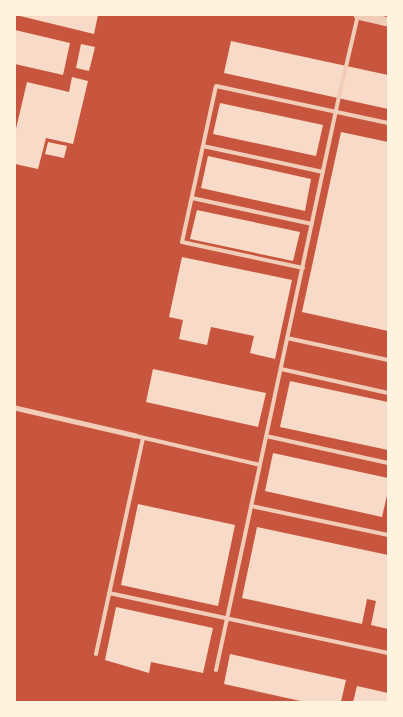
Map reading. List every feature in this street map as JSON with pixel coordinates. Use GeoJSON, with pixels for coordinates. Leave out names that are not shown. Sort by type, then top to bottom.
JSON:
{"type":"FeatureCollection","features":[{"type":"Feature","properties":{"kind":"street"},"geometry":{"type":"LineString","coordinates":[[358,15],[388,22]]}},
{"type":"Feature","properties":{"kind":"street"},"geometry":{"type":"LineString","coordinates":[[15,408],[136,436]]}},
{"type":"Feature","properties":{"kind":"lane"},"geometry":{"type":"LineString","coordinates":[[216,670],[358,15]]}},
{"type":"Feature","properties":{"kind":"lane"},"geometry":{"type":"LineString","coordinates":[[302,268],[182,242],[216,86],[388,123]]}},
{"type":"Feature","properties":{"kind":"lane"},"geometry":{"type":"LineString","coordinates":[[203,146],[323,172]]}},
{"type":"Feature","properties":{"kind":"lane"},"geometry":{"type":"LineString","coordinates":[[192,198],[312,224]]}},
{"type":"Feature","properties":{"kind":"lane"},"geometry":{"type":"LineString","coordinates":[[287,338],[388,360]]}},
{"type":"Feature","properties":{"kind":"lane"},"geometry":{"type":"LineString","coordinates":[[281,370],[388,393]]}},
{"type":"Feature","properties":{"kind":"lane"},"geometry":{"type":"LineString","coordinates":[[136,436],[260,465]]}},
{"type":"Feature","properties":{"kind":"lane"},"geometry":{"type":"LineString","coordinates":[[266,436],[388,463]]}},
{"type":"Feature","properties":{"kind":"lane"},"geometry":{"type":"LineString","coordinates":[[96,654],[143,438]]}},
{"type":"Feature","properties":{"kind":"lane"},"geometry":{"type":"LineString","coordinates":[[251,506],[388,535]]}},
{"type":"Feature","properties":{"kind":"lane"},"geometry":{"type":"LineString","coordinates":[[109,593],[388,653]]}},
{"type":"Feature","properties":{"kind":"building"},"geometry":{"type":"Polygon","coordinates":[[[16,15],[98,15],[94,34],[16,15]]]}},
{"type":"Feature","properties":{"kind":"building"},"geometry":{"type":"Polygon","coordinates":[[[15,30],[70,43],[63,75],[15,64],[15,30]]]}},
{"type":"Feature","properties":{"kind":"building"},"geometry":{"type":"Polygon","coordinates":[[[231,41],[388,75],[388,109],[224,73],[231,41]]]}},
{"type":"Feature","properties":{"kind":"building"},"geometry":{"type":"Polygon","coordinates":[[[81,44],[95,47],[89,71],[76,68],[81,44]]]}},
{"type":"Feature","properties":{"kind":"building"},"geometry":{"type":"Polygon","coordinates":[[[72,77],[88,81],[73,144],[46,138],[38,169],[15,164],[15,133],[27,82],[69,92],[72,77]]]}},
{"type":"Feature","properties":{"kind":"building"},"geometry":{"type":"Polygon","coordinates":[[[220,103],[323,125],[316,156],[213,134],[220,103]]]}},
{"type":"Feature","properties":{"kind":"building"},"geometry":{"type":"Polygon","coordinates":[[[341,132],[388,142],[388,331],[302,312],[341,132]]]}},
{"type":"Feature","properties":{"kind":"building"},"geometry":{"type":"Polygon","coordinates":[[[48,142],[67,146],[64,158],[45,154],[48,142]]]}},
{"type":"Feature","properties":{"kind":"building"},"geometry":{"type":"Polygon","coordinates":[[[208,156],[311,179],[305,211],[201,188],[208,156]]]}},
{"type":"Feature","properties":{"kind":"building"},"geometry":{"type":"Polygon","coordinates":[[[197,210],[300,232],[293,261],[190,239],[197,210]]]}},
{"type":"Feature","properties":{"kind":"building"},"geometry":{"type":"Polygon","coordinates":[[[182,257],[292,280],[275,359],[250,353],[254,336],[211,327],[207,345],[179,339],[183,320],[169,317],[182,257]]]}},
{"type":"Feature","properties":{"kind":"building"},"geometry":{"type":"Polygon","coordinates":[[[153,369],[266,393],[258,427],[146,402],[153,369]]]}},
{"type":"Feature","properties":{"kind":"building"},"geometry":{"type":"Polygon","coordinates":[[[290,381],[388,402],[388,450],[280,427],[290,381]]]}},
{"type":"Feature","properties":{"kind":"building"},"geometry":{"type":"Polygon","coordinates":[[[273,453],[388,478],[388,491],[382,517],[265,491],[273,453]]]}},
{"type":"Feature","properties":{"kind":"building"},"geometry":{"type":"Polygon","coordinates":[[[138,504],[235,525],[218,606],[121,585],[138,504]]]}},
{"type":"Feature","properties":{"kind":"building"},"geometry":{"type":"Polygon","coordinates":[[[257,527],[388,555],[388,629],[371,625],[376,601],[367,599],[362,624],[242,598],[257,527]]]}},
{"type":"Feature","properties":{"kind":"building"},"geometry":{"type":"Polygon","coordinates":[[[116,607],[213,628],[203,673],[151,662],[149,673],[105,660],[116,607]]]}},
{"type":"Feature","properties":{"kind":"building"},"geometry":{"type":"Polygon","coordinates":[[[230,654],[346,680],[341,702],[305,702],[224,684],[230,654]]]}},
{"type":"Feature","properties":{"kind":"building"},"geometry":{"type":"Polygon","coordinates":[[[357,686],[388,693],[388,702],[353,702],[357,686]]]}}]}
